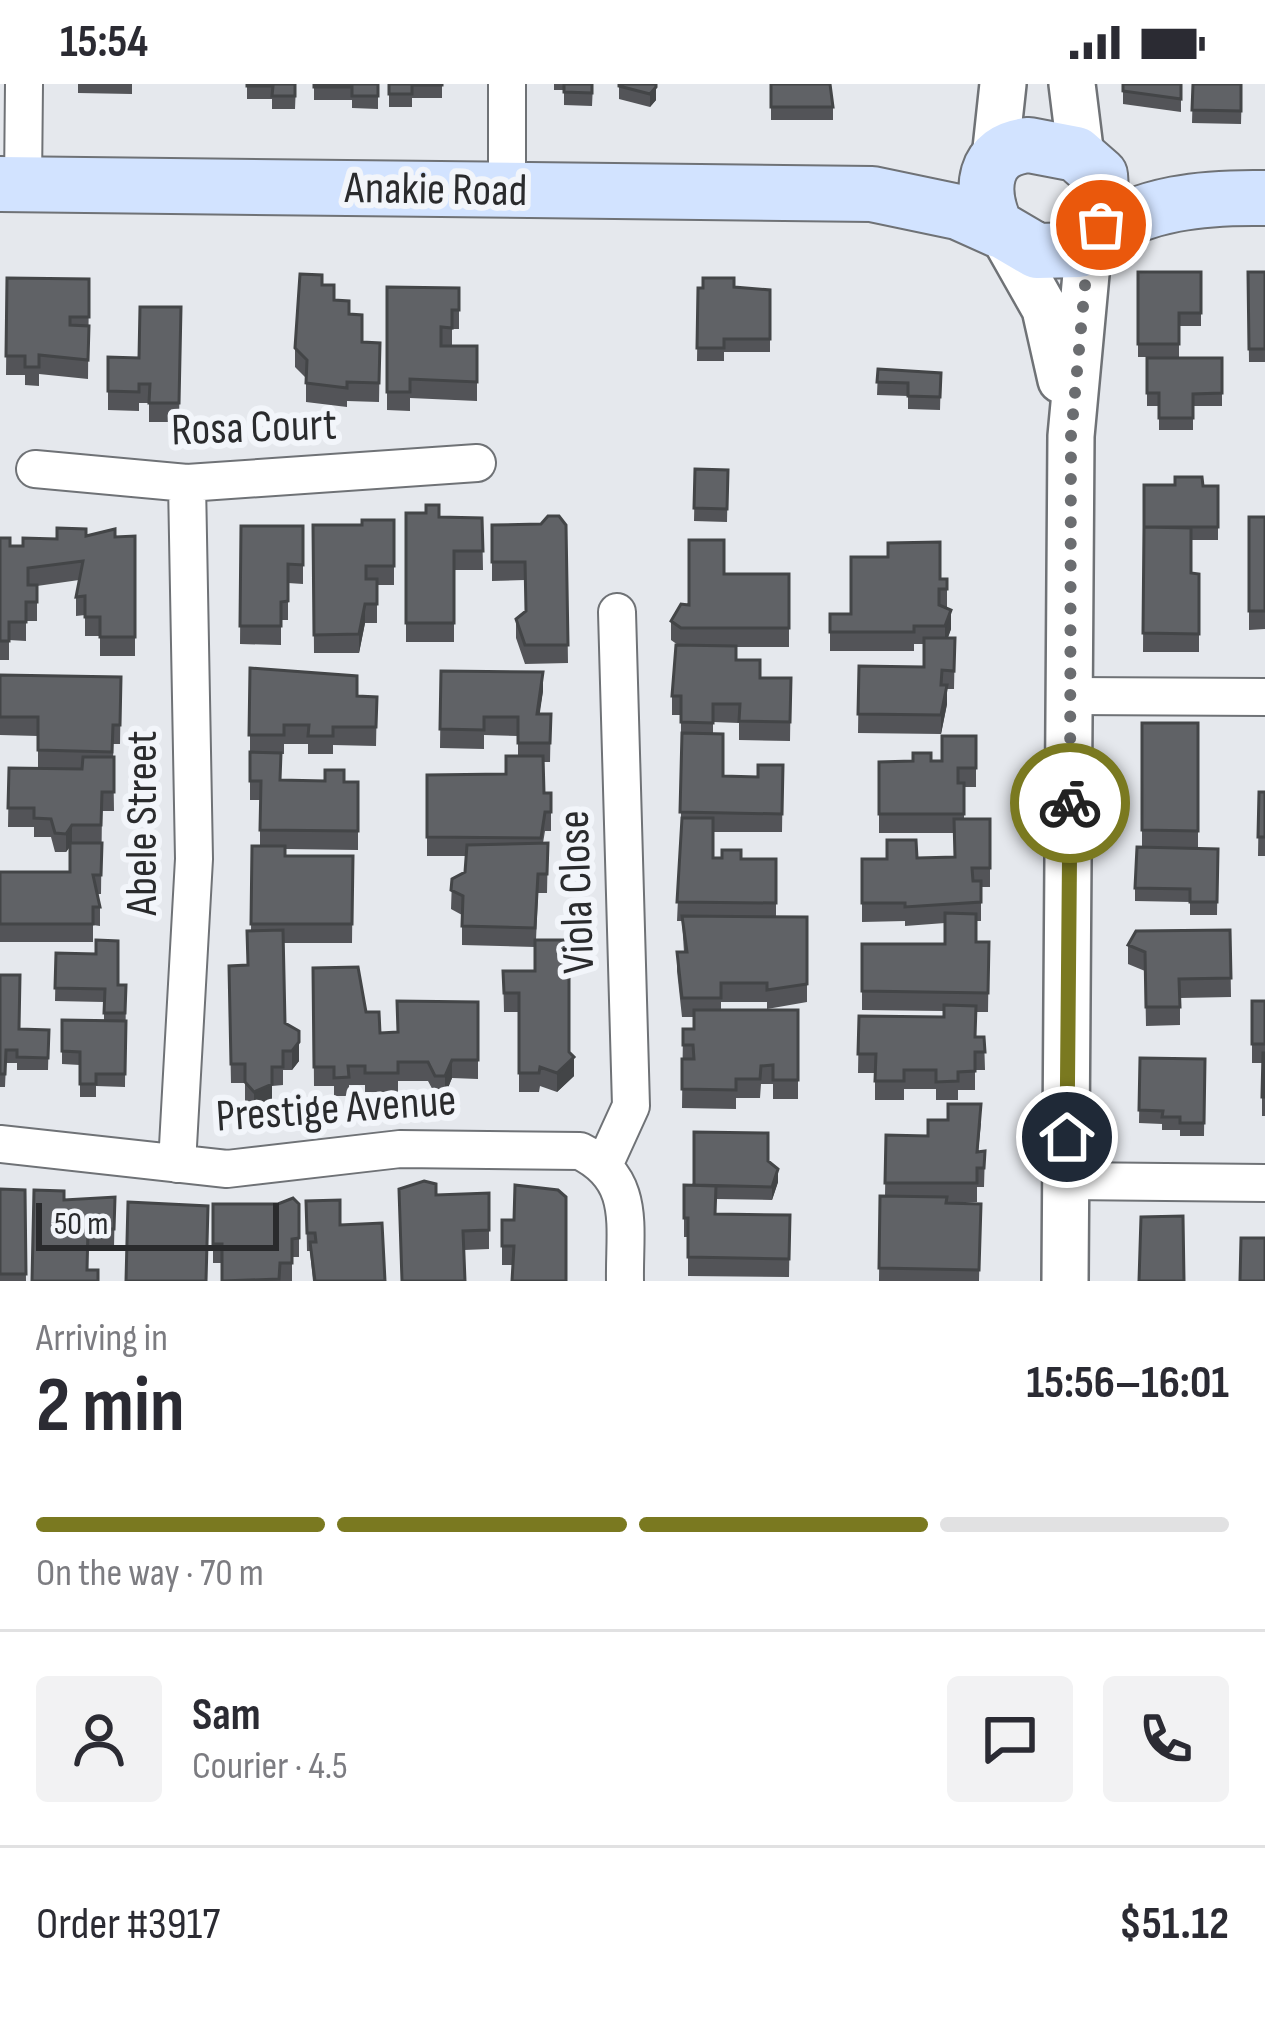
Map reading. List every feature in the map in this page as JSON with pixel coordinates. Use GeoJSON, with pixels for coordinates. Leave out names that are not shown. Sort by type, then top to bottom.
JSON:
{"type":"FeatureCollection","features":[{"type":"Feature","properties":{"kind":"main road"},"geometry":{"type":"LineString","coordinates":[[1029,145],[1085,159],[1126,177],[1244,197],[1140,212],[1074,252],[1054,253],[1024,247],[1000,231],[986,194],[994,159],[1009,148],[1029,145]]}},
{"type":"Feature","properties":{"kind":"main road","name":"Anakie Road"},"geometry":{"type":"LineString","coordinates":[[872,194],[938,180],[994,159]]}},
{"type":"Feature","properties":{"kind":"main road"},"geometry":{"type":"LineString","coordinates":[[1085,159],[1100,175],[1106,198],[1091,240]]}},
{"type":"Feature","properties":{"kind":"main road","name":"Anakie Road"},"geometry":{"type":"LineString","coordinates":[[12,185],[872,194],[950,210],[1000,231]]}},
{"type":"Feature","properties":{"kind":"street"},"geometry":{"type":"LineString","coordinates":[[12,185],[24,84]]}},
{"type":"Feature","properties":{"kind":"street"},"geometry":{"type":"LineString","coordinates":[[507,84],[507,191]]}},
{"type":"Feature","properties":{"kind":"street"},"geometry":{"type":"LineString","coordinates":[[994,159],[1003,84]]}},
{"type":"Feature","properties":{"kind":"street"},"geometry":{"type":"LineString","coordinates":[[1072,84],[1085,159]]}},
{"type":"Feature","properties":{"kind":"street"},"geometry":{"type":"LineString","coordinates":[[1000,231],[1048,318],[1071,436]]}},
{"type":"Feature","properties":{"kind":"street"},"geometry":{"type":"LineString","coordinates":[[1065,1281],[1071,436],[1091,240]]}},
{"type":"Feature","properties":{"kind":"street","name":"Rosa Court"},"geometry":{"type":"LineString","coordinates":[[35,470],[187,483],[477,464]]}},
{"type":"Feature","properties":{"kind":"street","name":"Abele Street"},"geometry":{"type":"LineString","coordinates":[[177,1164],[194,859],[187,483]]}},
{"type":"Feature","properties":{"kind":"street","name":"Viola Close"},"geometry":{"type":"LineString","coordinates":[[604,1163],[631,1106],[616,612]]}},
{"type":"Feature","properties":{"kind":"street"},"geometry":{"type":"LineString","coordinates":[[1071,696],[1265,697]]}},
{"type":"Feature","properties":{"kind":"street","name":"Prestige Avenue"},"geometry":{"type":"LineString","coordinates":[[0,1144],[227,1169],[400,1149],[580,1151],[604,1163]]}},
{"type":"Feature","properties":{"kind":"street"},"geometry":{"type":"LineString","coordinates":[[604,1163],[619,1183],[624,1211],[625,1281]]}},
{"type":"Feature","properties":{"kind":"street"},"geometry":{"type":"LineString","coordinates":[[1066,1181],[1265,1183]]}},
{"type":"Feature","properties":{"kind":"building"},"geometry":{"type":"Polygon","coordinates":[[[247,84],[295,84],[295,96],[272,96],[273,86],[247,84]]]}},
{"type":"Feature","properties":{"kind":"building"},"geometry":{"type":"Polygon","coordinates":[[[314,84],[378,84],[378,96],[352,96],[352,87],[314,84]]]}},
{"type":"Feature","properties":{"kind":"building"},"geometry":{"type":"Polygon","coordinates":[[[389,84],[442,85],[412,85],[412,94],[389,94],[389,84]]]}},
{"type":"Feature","properties":{"kind":"building"},"geometry":{"type":"Polygon","coordinates":[[[564,84],[592,84],[592,93],[564,92],[564,84]]]}},
{"type":"Feature","properties":{"kind":"building"},"geometry":{"type":"Polygon","coordinates":[[[619,84],[656,84],[656,87],[650,94],[619,84]]]}},
{"type":"Feature","properties":{"kind":"building"},"geometry":{"type":"Polygon","coordinates":[[[771,84],[830,84],[833,107],[771,107],[771,84]]]}},
{"type":"Feature","properties":{"kind":"building"},"geometry":{"type":"Polygon","coordinates":[[[1123,84],[1181,84],[1181,99],[1123,91],[1123,84]]]}},
{"type":"Feature","properties":{"kind":"building"},"geometry":{"type":"Polygon","coordinates":[[[1193,84],[1241,84],[1241,111],[1192,110],[1193,84]]]}},
{"type":"Feature","properties":{"kind":"building"},"geometry":{"type":"Polygon","coordinates":[[[1138,272],[1201,272],[1201,313],[1179,313],[1179,344],[1138,344],[1138,272]]]}},
{"type":"Feature","properties":{"kind":"building"},"geometry":{"type":"Polygon","coordinates":[[[1248,272],[1265,272],[1265,349],[1249,349],[1248,272]]]}},
{"type":"Feature","properties":{"kind":"building"},"geometry":{"type":"Polygon","coordinates":[[[300,274],[322,275],[322,285],[334,285],[334,300],[349,301],[349,314],[362,315],[362,342],[380,343],[379,383],[347,382],[347,388],[306,383],[307,360],[295,348],[300,274]]]}},
{"type":"Feature","properties":{"kind":"building"},"geometry":{"type":"Polygon","coordinates":[[[7,278],[89,279],[89,317],[70,317],[70,325],[89,326],[88,360],[39,355],[39,367],[25,367],[25,356],[6,356],[7,278]]]}},
{"type":"Feature","properties":{"kind":"building"},"geometry":{"type":"Polygon","coordinates":[[[703,278],[734,278],[734,287],[770,290],[770,339],[724,339],[724,348],[697,348],[698,288],[703,288],[703,278]]]}},
{"type":"Feature","properties":{"kind":"building"},"geometry":{"type":"Polygon","coordinates":[[[387,287],[459,288],[459,310],[452,310],[452,328],[441,327],[441,346],[477,346],[477,382],[410,379],[410,392],[387,392],[387,287]]]}},
{"type":"Feature","properties":{"kind":"building"},"geometry":{"type":"Polygon","coordinates":[[[140,307],[181,307],[179,403],[149,403],[150,384],[139,384],[139,392],[108,391],[108,357],[139,358],[140,307]]]}},
{"type":"Feature","properties":{"kind":"building"},"geometry":{"type":"Polygon","coordinates":[[[1147,358],[1222,358],[1222,393],[1193,394],[1193,418],[1159,418],[1159,393],[1147,393],[1147,358]]]}},
{"type":"Feature","properties":{"kind":"building"},"geometry":{"type":"Polygon","coordinates":[[[878,369],[941,373],[940,397],[908,396],[908,383],[877,382],[878,369]]]}},
{"type":"Feature","properties":{"kind":"building"},"geometry":{"type":"Polygon","coordinates":[[[695,469],[728,470],[727,509],[694,508],[695,469]]]}},
{"type":"Feature","properties":{"kind":"building"},"geometry":{"type":"Polygon","coordinates":[[[1175,477],[1202,477],[1203,486],[1218,486],[1218,527],[1144,527],[1144,485],[1175,485],[1175,477]]]}},
{"type":"Feature","properties":{"kind":"building"},"geometry":{"type":"Polygon","coordinates":[[[426,505],[439,505],[439,517],[482,518],[483,551],[454,551],[454,623],[406,623],[406,513],[426,513],[426,505]]]}},
{"type":"Feature","properties":{"kind":"building"},"geometry":{"type":"Polygon","coordinates":[[[548,516],[559,516],[566,525],[568,645],[525,645],[516,619],[526,611],[525,562],[492,562],[492,525],[541,524],[548,516]]]}},
{"type":"Feature","properties":{"kind":"building"},"geometry":{"type":"Polygon","coordinates":[[[1249,517],[1265,517],[1265,611],[1249,611],[1249,517]]]}},
{"type":"Feature","properties":{"kind":"building"},"geometry":{"type":"Polygon","coordinates":[[[362,520],[394,520],[394,566],[366,566],[366,579],[377,579],[377,604],[365,604],[359,634],[314,635],[313,525],[362,525],[362,520]]]}},
{"type":"Feature","properties":{"kind":"building"},"geometry":{"type":"Polygon","coordinates":[[[241,526],[303,526],[303,565],[288,564],[288,601],[281,602],[281,626],[240,626],[241,526]]]}},
{"type":"Feature","properties":{"kind":"building"},"geometry":{"type":"Polygon","coordinates":[[[1144,527],[1191,528],[1191,573],[1199,574],[1199,634],[1143,633],[1144,527]]]}},
{"type":"Feature","properties":{"kind":"building"},"geometry":{"type":"Polygon","coordinates":[[[57,528],[86,529],[86,536],[115,529],[115,537],[135,536],[135,637],[100,637],[100,617],[85,617],[85,596],[76,597],[83,561],[28,568],[28,585],[37,585],[37,602],[26,602],[26,622],[9,622],[9,641],[0,641],[0,538],[10,538],[10,546],[23,546],[23,538],[57,539],[57,528]]]}},
{"type":"Feature","properties":{"kind":"building"},"geometry":{"type":"Polygon","coordinates":[[[689,540],[724,540],[724,574],[789,574],[789,628],[681,628],[671,621],[681,604],[689,605],[689,540]]]}},
{"type":"Feature","properties":{"kind":"building"},"geometry":{"type":"Polygon","coordinates":[[[940,542],[940,579],[947,579],[947,589],[939,589],[939,605],[951,610],[945,626],[914,626],[914,632],[830,632],[830,614],[851,614],[851,557],[888,557],[888,543],[940,542]]]}},
{"type":"Feature","properties":{"kind":"building"},"geometry":{"type":"Polygon","coordinates":[[[924,638],[955,638],[954,671],[942,670],[941,685],[947,685],[941,715],[858,714],[859,666],[924,667],[924,638]]]}},
{"type":"Feature","properties":{"kind":"building"},"geometry":{"type":"Polygon","coordinates":[[[676,645],[736,646],[736,660],[760,660],[760,678],[791,678],[790,722],[739,721],[740,704],[713,704],[713,723],[681,722],[681,696],[672,696],[676,645]]]}},
{"type":"Feature","properties":{"kind":"building"},"geometry":{"type":"Polygon","coordinates":[[[250,668],[357,676],[357,696],[377,697],[376,727],[333,727],[333,736],[308,736],[309,725],[284,725],[284,735],[249,735],[250,668]]]}},
{"type":"Feature","properties":{"kind":"building"},"geometry":{"type":"Polygon","coordinates":[[[441,671],[543,672],[537,714],[551,714],[550,743],[518,743],[518,717],[484,717],[484,730],[440,729],[441,671]]]}},
{"type":"Feature","properties":{"kind":"building"},"geometry":{"type":"Polygon","coordinates":[[[0,675],[121,677],[120,725],[113,725],[112,752],[38,750],[38,717],[0,717],[0,675]]]}},
{"type":"Feature","properties":{"kind":"building"},"geometry":{"type":"Polygon","coordinates":[[[1142,723],[1198,723],[1198,831],[1142,830],[1142,723]]]}},
{"type":"Feature","properties":{"kind":"building"},"geometry":{"type":"Polygon","coordinates":[[[682,733],[723,734],[723,776],[758,777],[758,765],[783,765],[782,814],[680,812],[682,733]]]}},
{"type":"Feature","properties":{"kind":"building"},"geometry":{"type":"Polygon","coordinates":[[[942,736],[976,736],[976,768],[958,768],[958,783],[964,783],[964,814],[879,814],[879,762],[913,761],[913,753],[931,753],[931,761],[942,761],[942,736]]]}},
{"type":"Feature","properties":{"kind":"building"},"geometry":{"type":"Polygon","coordinates":[[[250,752],[281,753],[280,780],[325,781],[325,770],[344,770],[344,782],[358,782],[358,831],[260,830],[261,781],[250,781],[250,752]]]}},
{"type":"Feature","properties":{"kind":"building"},"geometry":{"type":"Polygon","coordinates":[[[506,756],[543,756],[544,793],[551,793],[551,812],[545,812],[541,838],[427,837],[427,775],[506,774],[506,756]]]}},
{"type":"Feature","properties":{"kind":"building"},"geometry":{"type":"Polygon","coordinates":[[[83,757],[114,757],[114,792],[102,792],[101,825],[72,825],[66,834],[55,833],[51,819],[34,818],[34,808],[8,808],[9,768],[82,769],[83,757]]]}},
{"type":"Feature","properties":{"kind":"building"},"geometry":{"type":"Polygon","coordinates":[[[1259,792],[1265,792],[1265,837],[1258,837],[1259,792]]]}},
{"type":"Feature","properties":{"kind":"building"},"geometry":{"type":"Polygon","coordinates":[[[682,818],[713,818],[713,858],[722,858],[722,850],[741,850],[741,859],[776,859],[776,903],[677,902],[682,818]]]}},
{"type":"Feature","properties":{"kind":"building"},"geometry":{"type":"Polygon","coordinates":[[[954,819],[990,819],[990,868],[972,868],[973,881],[981,881],[981,902],[905,907],[905,903],[862,903],[862,859],[887,859],[887,840],[916,840],[917,858],[955,857],[954,819]]]}},
{"type":"Feature","properties":{"kind":"building"},"geometry":{"type":"Polygon","coordinates":[[[70,843],[102,843],[101,875],[93,875],[100,907],[93,907],[93,924],[0,924],[0,872],[70,872],[70,843]]]}},
{"type":"Feature","properties":{"kind":"building"},"geometry":{"type":"Polygon","coordinates":[[[548,843],[547,874],[538,874],[535,928],[462,926],[463,896],[451,890],[452,879],[465,872],[467,845],[548,843]]]}},
{"type":"Feature","properties":{"kind":"building"},"geometry":{"type":"Polygon","coordinates":[[[252,846],[285,846],[285,856],[353,856],[352,924],[251,924],[252,846]]]}},
{"type":"Feature","properties":{"kind":"building"},"geometry":{"type":"Polygon","coordinates":[[[1137,847],[1218,849],[1217,902],[1190,902],[1190,889],[1135,888],[1137,847]]]}},
{"type":"Feature","properties":{"kind":"building"},"geometry":{"type":"Polygon","coordinates":[[[945,913],[976,914],[976,942],[989,942],[988,993],[862,991],[862,944],[945,944],[945,913]]]}},
{"type":"Feature","properties":{"kind":"building"},"geometry":{"type":"Polygon","coordinates":[[[682,916],[807,917],[807,984],[767,990],[767,983],[721,983],[721,998],[682,998],[677,952],[687,952],[682,916]]]}},
{"type":"Feature","properties":{"kind":"building"},"geometry":{"type":"Polygon","coordinates":[[[283,930],[285,1023],[299,1031],[299,1042],[292,1051],[283,1051],[283,1067],[272,1067],[272,1084],[254,1092],[245,1082],[245,1064],[231,1064],[229,966],[248,965],[247,931],[283,930]]]}},
{"type":"Feature","properties":{"kind":"building"},"geometry":{"type":"Polygon","coordinates":[[[1230,930],[1231,978],[1179,979],[1180,1007],[1146,1007],[1145,952],[1128,945],[1136,931],[1230,930]]]}},
{"type":"Feature","properties":{"kind":"building"},"geometry":{"type":"Polygon","coordinates":[[[96,940],[118,941],[118,985],[126,985],[125,1013],[104,1013],[105,989],[55,988],[56,953],[96,954],[96,940]]]}},
{"type":"Feature","properties":{"kind":"building"},"geometry":{"type":"Polygon","coordinates":[[[535,940],[569,940],[569,1052],[574,1057],[557,1073],[540,1067],[539,1073],[519,1073],[519,993],[504,993],[503,971],[535,971],[535,940]]]}},
{"type":"Feature","properties":{"kind":"building"},"geometry":{"type":"Polygon","coordinates":[[[358,967],[366,1012],[379,1012],[380,1033],[398,1032],[397,1001],[478,1002],[478,1060],[452,1060],[445,1076],[435,1076],[428,1062],[398,1062],[398,1073],[365,1073],[365,1066],[348,1066],[349,1077],[334,1078],[334,1067],[314,1067],[313,968],[358,967]]]}},
{"type":"Feature","properties":{"kind":"building"},"geometry":{"type":"Polygon","coordinates":[[[0,975],[20,975],[19,1029],[49,1030],[48,1058],[17,1057],[17,1050],[6,1050],[5,1074],[0,1074],[0,975]]]}},
{"type":"Feature","properties":{"kind":"building"},"geometry":{"type":"Polygon","coordinates":[[[1252,1001],[1265,1001],[1265,1044],[1252,1044],[1252,1001]]]}},
{"type":"Feature","properties":{"kind":"building"},"geometry":{"type":"Polygon","coordinates":[[[944,1005],[976,1006],[975,1037],[984,1037],[985,1052],[975,1052],[975,1071],[958,1072],[958,1081],[936,1082],[936,1070],[904,1070],[904,1081],[875,1081],[876,1054],[858,1054],[859,1016],[944,1017],[944,1005]]]}},
{"type":"Feature","properties":{"kind":"building"},"geometry":{"type":"Polygon","coordinates":[[[694,1010],[798,1010],[798,1080],[773,1080],[773,1065],[761,1066],[760,1079],[736,1079],[736,1090],[682,1089],[682,1059],[694,1059],[693,1045],[683,1045],[683,1029],[694,1029],[694,1010]]]}},
{"type":"Feature","properties":{"kind":"building"},"geometry":{"type":"Polygon","coordinates":[[[62,1020],[126,1021],[125,1074],[96,1074],[96,1084],[80,1084],[80,1052],[62,1051],[62,1020]]]}},
{"type":"Feature","properties":{"kind":"building"},"geometry":{"type":"Polygon","coordinates":[[[1265,1053],[1265,1097],[1262,1097],[1265,1053]]]}},
{"type":"Feature","properties":{"kind":"building"},"geometry":{"type":"Polygon","coordinates":[[[1140,1058],[1205,1059],[1204,1123],[1180,1123],[1180,1117],[1162,1117],[1163,1111],[1139,1110],[1140,1058]]]}},
{"type":"Feature","properties":{"kind":"building"},"geometry":{"type":"Polygon","coordinates":[[[948,1104],[981,1104],[977,1152],[985,1151],[984,1168],[977,1168],[977,1183],[885,1183],[886,1135],[928,1136],[928,1120],[948,1120],[948,1104]]]}},
{"type":"Feature","properties":{"kind":"building"},"geometry":{"type":"Polygon","coordinates":[[[694,1132],[768,1133],[768,1161],[778,1169],[772,1187],[694,1185],[694,1132]]]}},
{"type":"Feature","properties":{"kind":"building"},"geometry":{"type":"Polygon","coordinates":[[[424,1181],[436,1184],[436,1195],[489,1193],[489,1230],[463,1231],[465,1281],[402,1281],[399,1189],[424,1181]]]}},
{"type":"Feature","properties":{"kind":"building"},"geometry":{"type":"Polygon","coordinates":[[[515,1185],[558,1190],[566,1197],[566,1281],[512,1281],[514,1246],[502,1246],[502,1220],[514,1220],[515,1185]]]}},
{"type":"Feature","properties":{"kind":"building"},"geometry":{"type":"Polygon","coordinates":[[[684,1185],[716,1186],[715,1214],[790,1215],[789,1259],[688,1257],[684,1185]]]}},
{"type":"Feature","properties":{"kind":"building"},"geometry":{"type":"Polygon","coordinates":[[[0,1189],[25,1190],[26,1274],[0,1274],[0,1189]]]}},
{"type":"Feature","properties":{"kind":"building"},"geometry":{"type":"Polygon","coordinates":[[[34,1190],[64,1191],[64,1200],[115,1197],[114,1229],[88,1229],[87,1270],[98,1270],[98,1281],[32,1281],[34,1190]]]}},
{"type":"Feature","properties":{"kind":"building"},"geometry":{"type":"Polygon","coordinates":[[[880,1196],[947,1197],[946,1203],[981,1204],[979,1270],[879,1268],[880,1196]]]}},
{"type":"Feature","properties":{"kind":"building"},"geometry":{"type":"Polygon","coordinates":[[[293,1198],[299,1204],[299,1238],[292,1239],[292,1263],[280,1263],[279,1279],[222,1281],[222,1244],[213,1244],[213,1204],[278,1204],[293,1198]]]}},
{"type":"Feature","properties":{"kind":"building"},"geometry":{"type":"Polygon","coordinates":[[[340,1200],[340,1225],[382,1223],[385,1281],[315,1281],[310,1242],[316,1242],[315,1233],[307,1233],[306,1201],[340,1200]]]}},
{"type":"Feature","properties":{"kind":"building"},"geometry":{"type":"Polygon","coordinates":[[[128,1202],[208,1206],[206,1281],[126,1281],[128,1202]]]}},
{"type":"Feature","properties":{"kind":"building"},"geometry":{"type":"Polygon","coordinates":[[[1183,1216],[1184,1281],[1139,1281],[1141,1217],[1183,1216]]]}},
{"type":"Feature","properties":{"kind":"building"},"geometry":{"type":"Polygon","coordinates":[[[1241,1238],[1265,1238],[1265,1281],[1240,1281],[1241,1238]]]}},
{"type":"Feature","properties":{"kind":"way so far"},"geometry":{"type":"LineString","coordinates":[[1070,803],[1071,436],[1089,242],[1101,225]]}},
{"type":"Feature","properties":{"kind":"route"},"geometry":{"type":"LineString","coordinates":[[1067,1137],[1070,803]]}}]}
